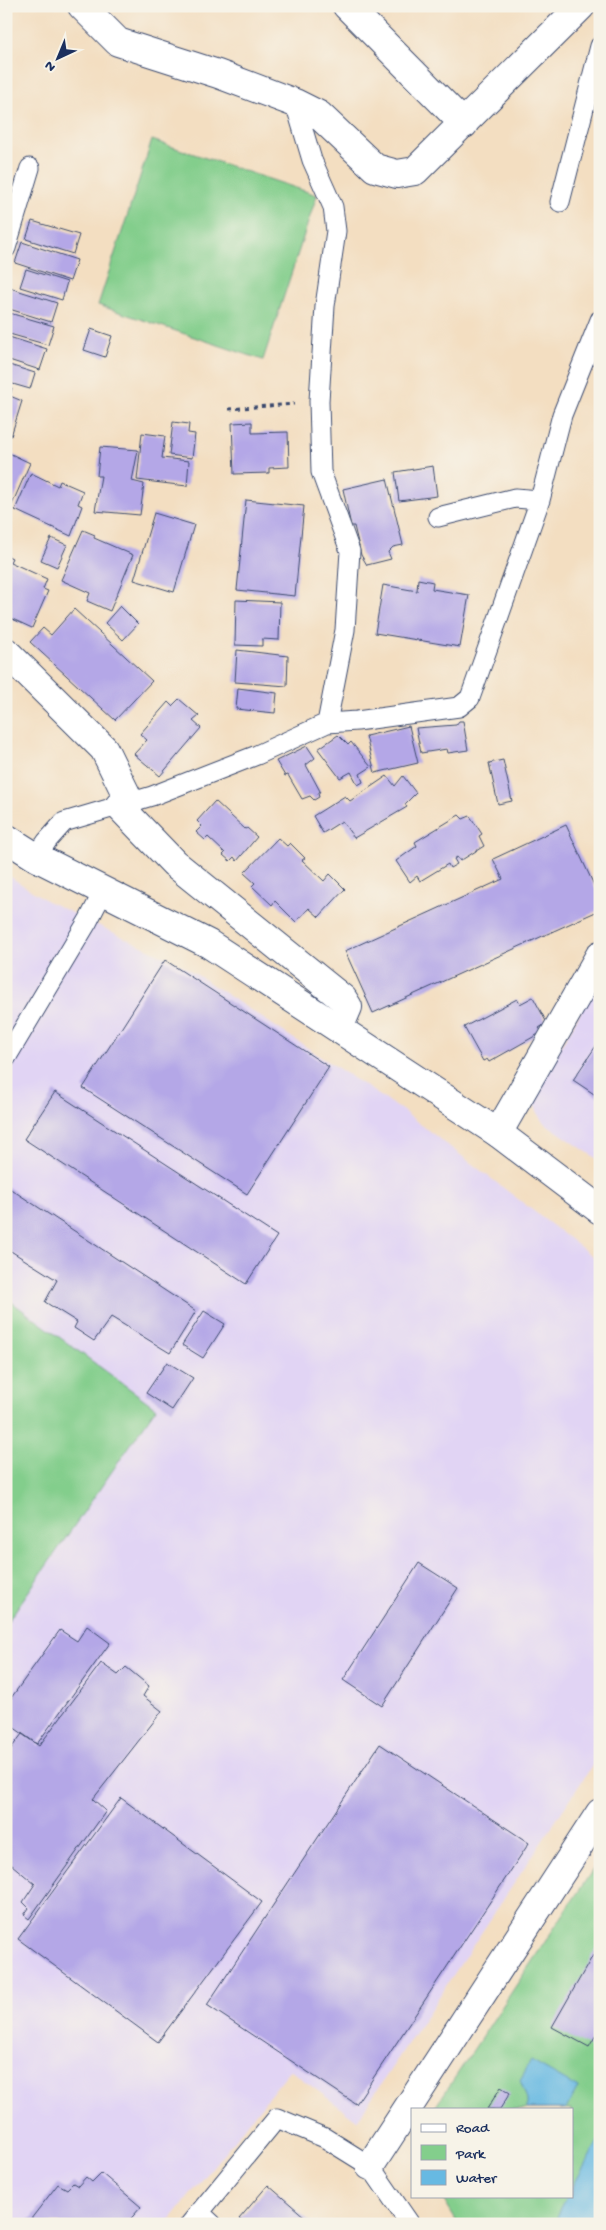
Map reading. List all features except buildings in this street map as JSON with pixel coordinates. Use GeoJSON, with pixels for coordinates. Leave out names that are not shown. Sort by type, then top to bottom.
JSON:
{"type":"FeatureCollection","features":[{"type":"Feature","properties":{"kind":"street"},"geometry":{"type":"LineString","coordinates":[[82,6],[118,42],[218,74],[320,114],[375,168],[397,174],[414,171],[464,124],[581,6]]}},
{"type":"Feature","properties":{"kind":"street"},"geometry":{"type":"LineString","coordinates":[[347,6],[464,124]]}},
{"type":"Feature","properties":{"kind":"street"},"geometry":{"type":"LineString","coordinates":[[6,652],[104,749],[125,804],[174,863],[343,1000],[348,1007],[338,1028]]}},
{"type":"Feature","properties":{"kind":"street"},"geometry":{"type":"LineString","coordinates":[[6,838],[36,857],[208,944],[498,1133],[600,1210]]}},
{"type":"Feature","properties":{"kind":"street"},"geometry":{"type":"LineString","coordinates":[[498,1133],[600,955]]}},
{"type":"Feature","properties":{"kind":"street"},"geometry":{"type":"LineString","coordinates":[[370,2166],[600,1812]]}},
{"type":"Feature","properties":{"kind":"lane"},"geometry":{"type":"LineString","coordinates":[[560,202],[600,46]]}},
{"type":"Feature","properties":{"kind":"lane"},"geometry":{"type":"LineString","coordinates":[[295,103],[312,160],[333,207],[336,231],[325,306],[319,402],[321,472],[350,551],[345,630],[327,723]]}},
{"type":"Feature","properties":{"kind":"lane"},"geometry":{"type":"LineString","coordinates":[[6,248],[30,168]]}},
{"type":"Feature","properties":{"kind":"lane"},"geometry":{"type":"LineString","coordinates":[[36,857],[46,841],[64,822],[152,796],[257,755],[327,723],[358,721],[459,707],[470,698],[540,500],[562,416],[600,320]]}},
{"type":"Feature","properties":{"kind":"lane"},"geometry":{"type":"LineString","coordinates":[[438,517],[515,498],[540,500]]}},
{"type":"Feature","properties":{"kind":"lane"},"geometry":{"type":"LineString","coordinates":[[6,1058],[88,921],[104,890]]}},
{"type":"Feature","properties":{"kind":"lane"},"geometry":{"type":"LineString","coordinates":[[200,2220],[277,2118],[326,2138],[370,2166],[410,2224]]}},
{"type":"Feature","properties":{"kind":"path"},"geometry":{"type":"LineString","coordinates":[[229,409],[319,402]]}},
{"type":"Feature","properties":{"kind":"shaded area"},"geometry":{"type":"Polygon","coordinates":[[[6,874],[47,901],[182,965],[403,1111],[600,1262],[600,1754],[357,2120],[290,2070],[167,2224],[6,2224],[6,874]]]}},
{"type":"Feature","properties":{"kind":"shaded area"},"geometry":{"type":"Polygon","coordinates":[[[600,979],[600,1161],[542,1121],[531,1098],[600,979]]]}},
{"type":"Feature","properties":{"kind":"green space"},"geometry":{"type":"Polygon","coordinates":[[[152,140],[317,195],[263,360],[98,305],[152,140]]]}},
{"type":"Feature","properties":{"kind":"green space"},"geometry":{"type":"Polygon","coordinates":[[[6,1298],[156,1408],[6,1624],[6,1298]]]}},
{"type":"Feature","properties":{"kind":"green space"},"geometry":{"type":"Polygon","coordinates":[[[600,1859],[600,2224],[458,2224],[442,2198],[574,2198],[574,2108],[435,2108],[600,1859]]]}},
{"type":"Feature","properties":{"kind":"water"},"geometry":{"type":"Polygon","coordinates":[[[531,2061],[578,2088],[567,2108],[527,2108],[527,2099],[520,2080],[531,2061]]]}},
{"type":"Feature","properties":{"kind":"water"},"geometry":{"type":"Polygon","coordinates":[[[600,2138],[600,2224],[553,2224],[567,2198],[574,2198],[574,2184],[600,2138]]]}}]}
